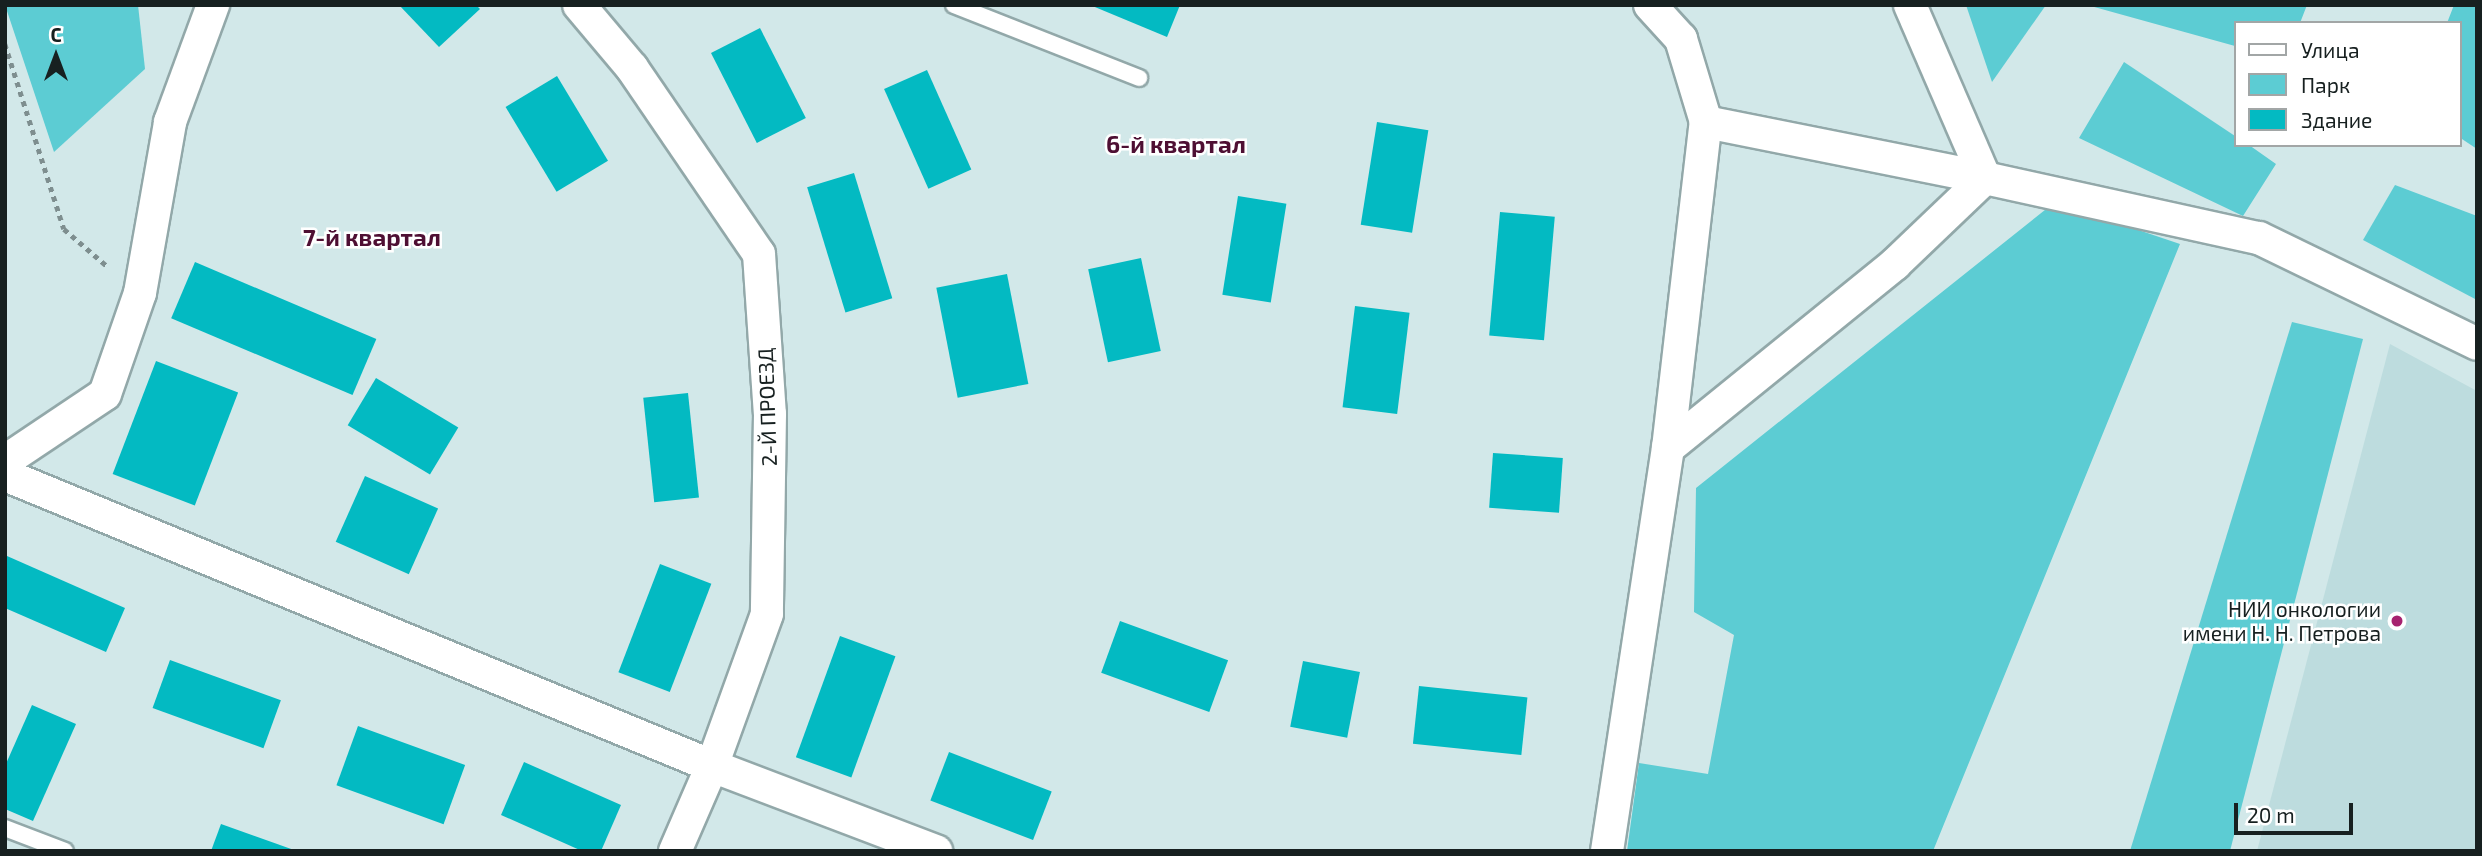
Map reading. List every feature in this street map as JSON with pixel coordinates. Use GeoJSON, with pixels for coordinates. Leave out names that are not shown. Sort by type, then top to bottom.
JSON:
{"type":"FeatureCollection","features":[{"type":"Feature","properties":{"kind":"street"},"geometry":{"type":"LineString","coordinates":[[5,461],[105,394],[140,293],[170,122],[213,5]]}},
{"type":"Feature","properties":{"kind":"street","name":"2-Й ПРОЕЗД"},"geometry":{"type":"LineString","coordinates":[[579,5],[632,68],[759,254],[770,414],[767,614],[712,766],[675,851]]}},
{"type":"Feature","properties":{"kind":"street"},"geometry":{"type":"LineString","coordinates":[[1607,851],[1668,448],[1706,122],[1681,39],[1650,5]]}},
{"type":"Feature","properties":{"kind":"street"},"geometry":{"type":"LineString","coordinates":[[1910,5],[1985,178]]}},
{"type":"Feature","properties":{"kind":"street"},"geometry":{"type":"LineString","coordinates":[[1706,122],[1985,178],[2259,238],[2477,345]]}},
{"type":"Feature","properties":{"kind":"street"},"geometry":{"type":"LineString","coordinates":[[1668,448],[1895,264],[1985,178]]}},
{"type":"Feature","properties":{"kind":"street"},"geometry":{"type":"LineString","coordinates":[[5,475],[712,766],[936,851]]}},
{"type":"Feature","properties":{"kind":"lane"},"geometry":{"type":"LineString","coordinates":[[954,5],[1139,78]]}},
{"type":"Feature","properties":{"kind":"lane"},"geometry":{"type":"LineString","coordinates":[[5,828],[65,851]]}},
{"type":"Feature","properties":{"kind":"path"},"geometry":{"type":"LineString","coordinates":[[5,44],[64,229],[140,293]]}},
{"type":"Feature","properties":{"kind":"shaded area","name":"НИИ онкологии имени Н. Н. Петрова"},"geometry":{"type":"Polygon","coordinates":[[[2390,344],[2477,391],[2477,851],[2257,851],[2390,344]]]}},
{"type":"Feature","properties":{"kind":"green space"},"geometry":{"type":"Polygon","coordinates":[[[5,5],[138,5],[145,69],[54,152],[5,5]]]}},
{"type":"Feature","properties":{"kind":"green space"},"geometry":{"type":"Polygon","coordinates":[[[1966,5],[2046,5],[1992,82],[1966,5]]]}},
{"type":"Feature","properties":{"kind":"green space"},"geometry":{"type":"Polygon","coordinates":[[[2087,5],[2307,5],[2301,21],[2234,21],[2234,46],[2087,5]]]}},
{"type":"Feature","properties":{"kind":"green space"},"geometry":{"type":"Polygon","coordinates":[[[2454,5],[2477,5],[2477,149],[2461,138],[2461,21],[2448,21],[2454,5]]]}},
{"type":"Feature","properties":{"kind":"green space"},"geometry":{"type":"Polygon","coordinates":[[[2124,62],[2234,135],[2234,147],[2252,147],[2276,164],[2243,216],[2079,138],[2124,62]]]}},
{"type":"Feature","properties":{"kind":"green space"},"geometry":{"type":"Polygon","coordinates":[[[2395,185],[2477,216],[2477,300],[2363,240],[2395,185]]]}},
{"type":"Feature","properties":{"kind":"green space"},"geometry":{"type":"Polygon","coordinates":[[[2055,202],[2180,244],[1933,851],[1627,851],[1639,763],[1708,774],[1734,635],[1694,612],[1696,488],[2055,202]]]}},
{"type":"Feature","properties":{"kind":"green space"},"geometry":{"type":"Polygon","coordinates":[[[2292,322],[2363,339],[2230,851],[2130,851],[2292,322]]]}},
{"type":"Feature","properties":{"kind":"building"},"geometry":{"type":"Polygon","coordinates":[[[399,5],[476,5],[480,9],[439,47],[399,5]]]}},
{"type":"Feature","properties":{"kind":"building"},"geometry":{"type":"Polygon","coordinates":[[[1090,5],[1180,5],[1167,37],[1090,5]]]}},
{"type":"Feature","properties":{"kind":"building"},"geometry":{"type":"Polygon","coordinates":[[[760,28],[806,118],[757,143],[711,53],[760,28]]]}},
{"type":"Feature","properties":{"kind":"building"},"geometry":{"type":"Polygon","coordinates":[[[927,70],[971,170],[928,189],[884,89],[927,70]]]}},
{"type":"Feature","properties":{"kind":"building"},"geometry":{"type":"Polygon","coordinates":[[[557,76],[608,161],[557,192],[506,107],[557,76]]]}},
{"type":"Feature","properties":{"kind":"building"},"geometry":{"type":"Polygon","coordinates":[[[1377,122],[1428,130],[1412,233],[1361,225],[1377,122]]]}},
{"type":"Feature","properties":{"kind":"building"},"geometry":{"type":"Polygon","coordinates":[[[854,173],[892,298],[845,313],[807,187],[854,173]]]}},
{"type":"Feature","properties":{"kind":"building"},"geometry":{"type":"Polygon","coordinates":[[[1238,196],[1286,204],[1271,302],[1222,295],[1238,196]]]}},
{"type":"Feature","properties":{"kind":"building"},"geometry":{"type":"Polygon","coordinates":[[[1500,212],[1555,217],[1544,340],[1489,336],[1500,212]]]}},
{"type":"Feature","properties":{"kind":"building"},"geometry":{"type":"Polygon","coordinates":[[[1141,258],[1161,351],[1108,362],[1088,269],[1141,258]]]}},
{"type":"Feature","properties":{"kind":"building"},"geometry":{"type":"Polygon","coordinates":[[[195,262],[376,339],[353,395],[171,318],[195,262]]]}},
{"type":"Feature","properties":{"kind":"building"},"geometry":{"type":"Polygon","coordinates":[[[1007,274],[1028,384],[958,398],[936,288],[1007,274]]]}},
{"type":"Feature","properties":{"kind":"building"},"geometry":{"type":"Polygon","coordinates":[[[1355,306],[1410,313],[1397,414],[1343,407],[1355,306]]]}},
{"type":"Feature","properties":{"kind":"building"},"geometry":{"type":"Polygon","coordinates":[[[156,361],[238,393],[195,505],[113,474],[156,361]]]}},
{"type":"Feature","properties":{"kind":"building"},"geometry":{"type":"Polygon","coordinates":[[[376,378],[458,427],[430,475],[348,425],[376,378]]]}},
{"type":"Feature","properties":{"kind":"building"},"geometry":{"type":"Polygon","coordinates":[[[688,393],[699,497],[654,502],[643,398],[688,393]]]}},
{"type":"Feature","properties":{"kind":"building"},"geometry":{"type":"Polygon","coordinates":[[[1493,453],[1563,458],[1559,513],[1489,508],[1493,453]]]}},
{"type":"Feature","properties":{"kind":"building"},"geometry":{"type":"Polygon","coordinates":[[[365,476],[438,509],[409,574],[336,542],[365,476]]]}},
{"type":"Feature","properties":{"kind":"building"},"geometry":{"type":"Polygon","coordinates":[[[7,556],[125,608],[106,652],[5,608],[7,556]]]}},
{"type":"Feature","properties":{"kind":"building"},"geometry":{"type":"Polygon","coordinates":[[[660,564],[711,584],[670,692],[618,672],[660,564]]]}},
{"type":"Feature","properties":{"kind":"building"},"geometry":{"type":"Polygon","coordinates":[[[1120,621],[1228,660],[1209,712],[1101,673],[1120,621]]]}},
{"type":"Feature","properties":{"kind":"building"},"geometry":{"type":"Polygon","coordinates":[[[840,636],[895,656],[851,777],[796,757],[840,636]]]}},
{"type":"Feature","properties":{"kind":"building"},"geometry":{"type":"Polygon","coordinates":[[[170,660],[281,700],[263,748],[153,708],[170,660]]]}},
{"type":"Feature","properties":{"kind":"building"},"geometry":{"type":"Polygon","coordinates":[[[1303,661],[1360,672],[1347,738],[1290,727],[1303,661]]]}},
{"type":"Feature","properties":{"kind":"building"},"geometry":{"type":"Polygon","coordinates":[[[1419,686],[1527,697],[1521,755],[1413,744],[1419,686]]]}},
{"type":"Feature","properties":{"kind":"building"},"geometry":{"type":"Polygon","coordinates":[[[32,705],[76,724],[33,821],[5,809],[5,766],[32,705]]]}},
{"type":"Feature","properties":{"kind":"building"},"geometry":{"type":"Polygon","coordinates":[[[358,726],[465,765],[444,824],[336,785],[358,726]]]}},
{"type":"Feature","properties":{"kind":"building"},"geometry":{"type":"Polygon","coordinates":[[[949,752],[1052,791],[1033,840],[930,801],[949,752]]]}},
{"type":"Feature","properties":{"kind":"building"},"geometry":{"type":"Polygon","coordinates":[[[524,762],[621,805],[601,851],[582,851],[501,815],[524,762]]]}},
{"type":"Feature","properties":{"kind":"building"},"geometry":{"type":"Polygon","coordinates":[[[221,824],[294,850],[294,851],[211,851],[221,824]]]}},
{"type":"Feature","properties":{"kind":"place","name":"НИИ онкологии имени Н. Н. Петрова"},"geometry":{"type":"Point","coordinates":[2397,621]}},
{"type":"Feature","properties":{"kind":"district","name":"6-й квартал"},"geometry":{"type":"Point","coordinates":[1176,144]}},
{"type":"Feature","properties":{"kind":"district","name":"7-й квартал"},"geometry":{"type":"Point","coordinates":[372,237]}}]}
